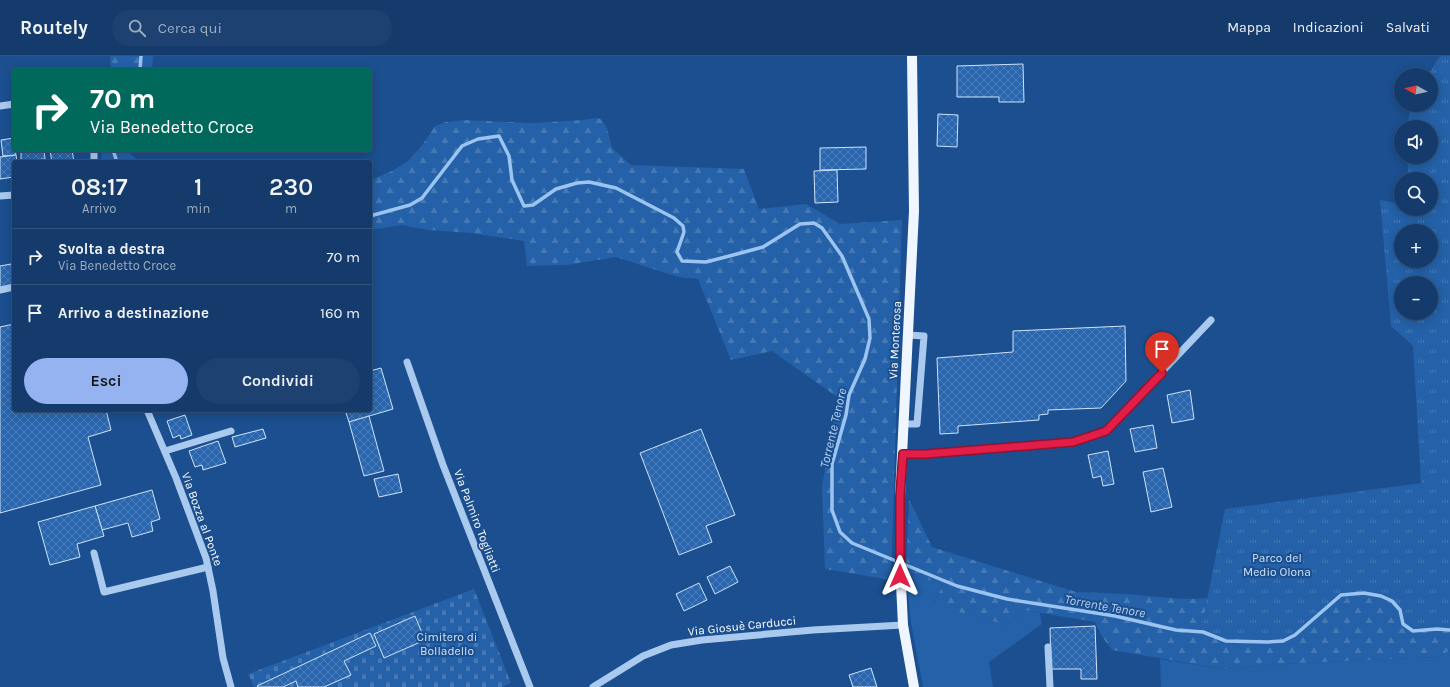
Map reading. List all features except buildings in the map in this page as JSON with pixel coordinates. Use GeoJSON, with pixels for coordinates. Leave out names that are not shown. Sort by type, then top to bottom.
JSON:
{"type":"FeatureCollection","features":[{"type":"Feature","properties":{"kind":"main road","name":"Via Monterosa"},"geometry":{"type":"LineString","coordinates":[[912,56],[914,211],[904,424],[900,536],[900,587],[903,625],[914,687]]}},
{"type":"Feature","properties":{"kind":"street"},"geometry":{"type":"LineString","coordinates":[[0,106],[12,104]]}},
{"type":"Feature","properties":{"kind":"street"},"geometry":{"type":"LineString","coordinates":[[0,196],[12,195]]}},
{"type":"Feature","properties":{"kind":"street"},"geometry":{"type":"LineString","coordinates":[[0,290],[12,287]]}},
{"type":"Feature","properties":{"kind":"street"},"geometry":{"type":"LineString","coordinates":[[903,454],[926,454],[1073,442],[1106,431],[1211,320]]}},
{"type":"Feature","properties":{"kind":"street"},"geometry":{"type":"LineString","coordinates":[[904,424],[917,424],[924,336],[908,335]]}},
{"type":"Feature","properties":{"kind":"street","name":"Via Palmiro Togliatti"},"geometry":{"type":"LineString","coordinates":[[407,362],[443,465],[530,687]]}},
{"type":"Feature","properties":{"kind":"street","name":"Via Bozza al Ponte"},"geometry":{"type":"LineString","coordinates":[[148,412],[203,550],[213,591],[223,658],[230,687]]}},
{"type":"Feature","properties":{"kind":"street"},"geometry":{"type":"LineString","coordinates":[[164,451],[231,431]]}},
{"type":"Feature","properties":{"kind":"street"},"geometry":{"type":"LineString","coordinates":[[94,553],[104,592],[208,567]]}},
{"type":"Feature","properties":{"kind":"street","name":"Via Giosuè Carducci"},"geometry":{"type":"LineString","coordinates":[[593,687],[643,656],[671,645],[710,639],[813,630],[903,625]]}},
{"type":"Feature","properties":{"kind":"street"},"geometry":{"type":"LineString","coordinates":[[1048,647],[1050,687]]}},
{"type":"Feature","properties":{"kind":"green space"},"geometry":{"type":"Polygon","coordinates":[[[110,56],[153,56],[152,68],[111,68],[110,56]]]}},
{"type":"Feature","properties":{"kind":"green space","name":"Parco del Medio Olona"},"geometry":{"type":"Polygon","coordinates":[[[1440,56],[1450,56],[1450,629],[1441,627],[1420,630],[1408,628],[1402,623],[1399,610],[1391,599],[1379,593],[1351,591],[1344,592],[1332,598],[1301,629],[1286,636],[1263,640],[1227,639],[1213,635],[1201,630],[1225,509],[1421,483],[1413,346],[1391,326],[1380,200],[1394,203],[1394,216],[1438,216],[1438,172],[1408,172],[1408,164],[1438,164],[1438,120],[1408,120],[1410,112],[1438,112],[1438,68],[1432,68],[1440,56]]]}},
{"type":"Feature","properties":{"kind":"green space"},"geometry":{"type":"Polygon","coordinates":[[[595,118],[601,119],[607,128],[612,148],[631,165],[744,169],[759,209],[806,204],[840,224],[902,220],[891,580],[825,569],[822,488],[830,436],[840,399],[772,351],[731,360],[698,279],[678,277],[616,257],[567,265],[527,266],[524,241],[471,233],[429,230],[401,225],[372,230],[372,179],[390,172],[408,161],[423,144],[435,126],[446,122],[463,120],[533,123],[595,118]]]}},
{"type":"Feature","properties":{"kind":"green space"},"geometry":{"type":"Polygon","coordinates":[[[101,152],[129,152],[137,160],[102,160],[101,152]]]}},
{"type":"Feature","properties":{"kind":"green space"},"geometry":{"type":"Polygon","coordinates":[[[909,499],[932,547],[1076,592],[1193,599],[1450,581],[1450,650],[1439,657],[1299,663],[1223,669],[1112,650],[1101,635],[1095,622],[1024,610],[1007,625],[933,605],[943,585],[906,572],[909,499]]]}},
{"type":"Feature","properties":{"kind":"green space"},"geometry":{"type":"Polygon","coordinates":[[[906,572],[943,585],[933,604],[1007,625],[1024,610],[1040,613],[1042,624],[989,662],[993,687],[923,687],[911,623],[906,572]]]}},
{"type":"Feature","properties":{"kind":"green space","name":"Cimitero di Bolladello"},"geometry":{"type":"Polygon","coordinates":[[[474,589],[511,683],[502,687],[254,687],[248,674],[474,589]]]}},
{"type":"Feature","properties":{"kind":"green space"},"geometry":{"type":"Polygon","coordinates":[[[1450,650],[1450,687],[1161,687],[1160,659],[1223,669],[1299,663],[1439,657],[1450,650]]]}},
{"type":"Feature","properties":{"kind":"waterway","name":"Torrente Tenore"},"geometry":{"type":"LineString","coordinates":[[140,68],[141,56]]}},
{"type":"Feature","properties":{"kind":"waterway","name":"Torrente Tenore"},"geometry":{"type":"LineString","coordinates":[[372,215],[410,205],[422,198],[462,146],[478,139],[499,136],[509,156],[512,180],[524,206],[533,205],[556,189],[577,183],[589,182],[616,188],[674,218],[683,226],[684,232],[677,252],[682,261],[706,262],[763,247],[800,224],[814,223],[822,228],[842,256],[869,319],[870,338],[865,359],[849,395],[846,415],[832,464],[832,510],[840,532],[852,543],[957,586],[1007,599],[1115,616],[1176,630],[1203,632],[1226,641],[1283,641],[1295,635],[1341,595],[1364,593],[1381,596],[1392,601],[1400,610],[1403,624],[1413,631],[1437,629],[1450,630]]}},
{"type":"Feature","properties":{"kind":"waterway","name":"Torrente Tenore"},"geometry":{"type":"LineString","coordinates":[[114,152],[116,160]]}},
{"type":"Feature","properties":{"kind":"route"},"geometry":{"type":"LineString","coordinates":[[900,576],[900,496],[903,454],[926,454],[1073,442],[1106,431],[1162,373]]}}]}
